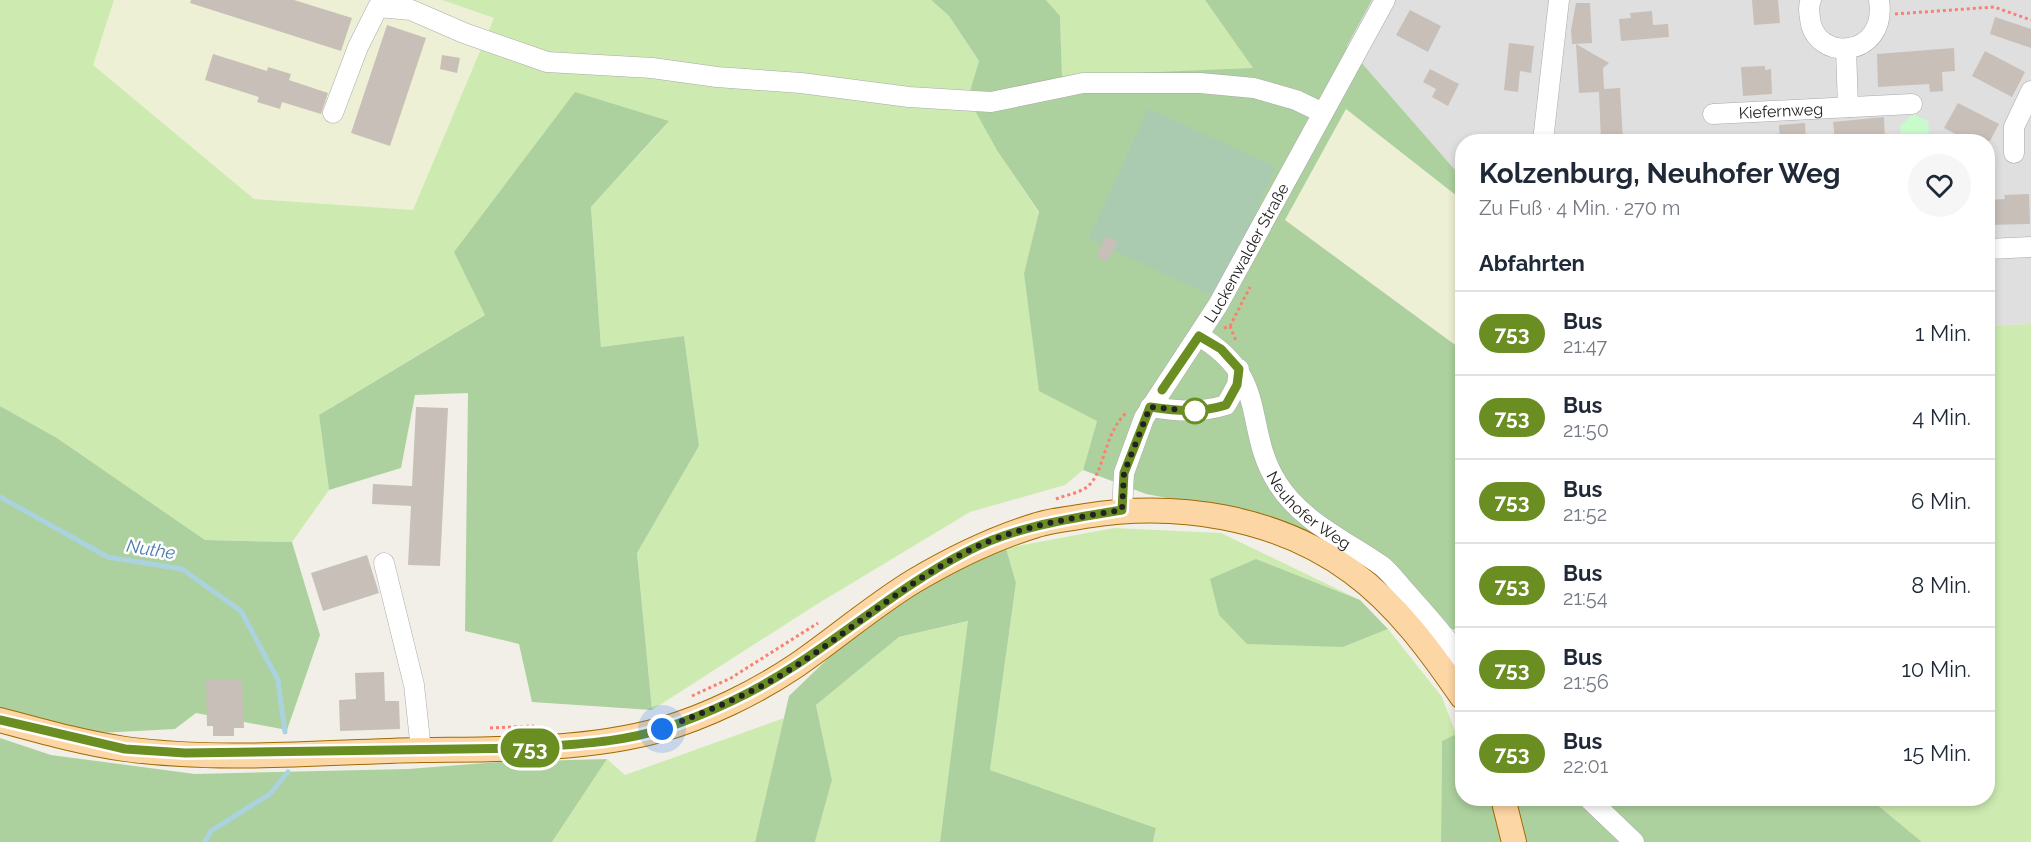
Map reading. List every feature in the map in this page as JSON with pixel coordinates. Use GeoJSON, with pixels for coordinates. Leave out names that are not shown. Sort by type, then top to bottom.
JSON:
{"type":"FeatureCollection","features":[{"type":"Feature","properties":{"kind":"main road"},"geometry":{"type":"LineString","coordinates":[[0,720],[125,749],[185,753],[527,748],[638,735],[662,729],[735,700],[793,668],[911,583],[970,550],[1041,523],[1122,510],[1160,508],[1233,519],[1298,540],[1351,571],[1430,649],[1455,686]]}},
{"type":"Feature","properties":{"kind":"main road"},"geometry":{"type":"LineString","coordinates":[[1505,806],[1514,842]]}},
{"type":"Feature","properties":{"kind":"street","name":"Luckenwalder Straße"},"geometry":{"type":"LineString","coordinates":[[1122,510],[1124,473],[1150,407],[1199,336],[1269,217],[1385,0]]}},
{"type":"Feature","properties":{"kind":"street"},"geometry":{"type":"LineString","coordinates":[[1544,134],[1559,0]]}},
{"type":"Feature","properties":{"kind":"street"},"geometry":{"type":"LineString","coordinates":[[1810,0],[1810,26],[1818,37],[1831,46],[1846,49],[1862,45],[1873,36],[1880,7]]}},
{"type":"Feature","properties":{"kind":"street"},"geometry":{"type":"LineString","coordinates":[[333,113],[358,47],[378,7],[411,10],[464,33],[547,62],[652,68],[717,77],[801,83],[909,97],[991,102],[1083,83],[1200,83],[1254,88],[1296,100],[1323,113]]}},
{"type":"Feature","properties":{"kind":"street"},"geometry":{"type":"LineString","coordinates":[[1846,49],[1848,106]]}},
{"type":"Feature","properties":{"kind":"street"},"geometry":{"type":"LineString","coordinates":[[2014,153],[2014,127],[2031,91]]}},
{"type":"Feature","properties":{"kind":"street","name":"Kiefernweg"},"geometry":{"type":"LineString","coordinates":[[1713,114],[1912,104]]}},
{"type":"Feature","properties":{"kind":"street"},"geometry":{"type":"LineString","coordinates":[[1995,249],[2031,248]]}},
{"type":"Feature","properties":{"kind":"street","name":"Neuhofer Weg"},"geometry":{"type":"LineString","coordinates":[[1199,336],[1221,349],[1239,369],[1256,412],[1265,456],[1278,485],[1301,510],[1383,567],[1455,649]]}},
{"type":"Feature","properties":{"kind":"street"},"geometry":{"type":"LineString","coordinates":[[1150,407],[1187,411],[1208,410],[1226,405],[1237,385],[1239,369]]}},
{"type":"Feature","properties":{"kind":"street"},"geometry":{"type":"LineString","coordinates":[[384,563],[414,686],[421,750]]}},
{"type":"Feature","properties":{"kind":"street"},"geometry":{"type":"LineString","coordinates":[[1596,806],[1634,842]]}},
{"type":"Feature","properties":{"kind":"path"},"geometry":{"type":"LineString","coordinates":[[1880,7],[1994,7],[2031,20]]}},
{"type":"Feature","properties":{"kind":"path"},"geometry":{"type":"LineString","coordinates":[[1230,326],[1238,345]]}},
{"type":"Feature","properties":{"kind":"shaded area"},"geometry":{"type":"Polygon","coordinates":[[[1372,0],[2031,0],[2031,324],[1995,326],[1995,134],[1455,134],[1455,170],[1347,46],[1372,0]]]}},
{"type":"Feature","properties":{"kind":"green space"},"geometry":{"type":"Polygon","coordinates":[[[0,0],[114,0],[93,65],[254,199],[413,210],[494,18],[442,0],[931,0],[949,16],[979,61],[998,152],[1039,213],[1024,273],[1097,421],[1083,470],[1065,485],[970,512],[814,606],[652,710],[637,553],[699,446],[684,336],[601,347],[591,207],[669,122],[486,314],[319,415],[329,490],[292,542],[205,540],[57,438],[0,406],[0,0]]]}},
{"type":"Feature","properties":{"kind":"green space"},"geometry":{"type":"Polygon","coordinates":[[[114,0],[442,0],[494,18],[413,210],[254,199],[92,65],[114,0]]]}},
{"type":"Feature","properties":{"kind":"green space"},"geometry":{"type":"Polygon","coordinates":[[[931,0],[1046,0],[1060,16],[1062,76],[1253,68],[1205,0],[1372,0],[1347,46],[1455,170],[1455,195],[1346,109],[1285,220],[1455,345],[1455,630],[1433,622],[1403,583],[1237,511],[1146,494],[1083,470],[1097,421],[1039,391],[1024,273],[1039,212],[998,152],[968,98],[979,61],[949,16],[931,0]]]}},
{"type":"Feature","properties":{"kind":"green space"},"geometry":{"type":"Polygon","coordinates":[[[1046,0],[1205,0],[1254,69],[1062,76],[1060,17],[1046,0]]]}},
{"type":"Feature","properties":{"kind":"green space"},"geometry":{"type":"Polygon","coordinates":[[[575,92],[669,121],[591,207],[601,347],[684,336],[699,446],[637,553],[652,710],[532,702],[519,644],[465,631],[468,393],[415,395],[401,468],[329,490],[319,415],[485,315],[454,252],[575,92]]]}},
{"type":"Feature","properties":{"kind":"green space"},"geometry":{"type":"Polygon","coordinates":[[[1148,108],[1276,167],[1216,298],[1089,239],[1148,108]]]}},
{"type":"Feature","properties":{"kind":"green space"},"geometry":{"type":"Polygon","coordinates":[[[1346,109],[1455,195],[1455,345],[1285,220],[1346,109]]]}},
{"type":"Feature","properties":{"kind":"green space"},"geometry":{"type":"Polygon","coordinates":[[[1913,114],[1928,121],[1929,131],[1927,134],[1901,134],[1900,126],[1913,114]]]}},
{"type":"Feature","properties":{"kind":"green space"},"geometry":{"type":"Polygon","coordinates":[[[2031,324],[2031,842],[1922,842],[1879,806],[1995,806],[1995,326],[2031,324]]]}},
{"type":"Feature","properties":{"kind":"green space"},"geometry":{"type":"Polygon","coordinates":[[[0,406],[57,438],[205,540],[292,542],[320,635],[287,730],[196,713],[175,729],[79,734],[0,710],[0,406]]]}},
{"type":"Feature","properties":{"kind":"green space"},"geometry":{"type":"Polygon","coordinates":[[[1114,528],[1221,533],[1360,600],[1256,559],[1343,647],[1388,629],[1442,697],[1455,734],[1442,741],[1441,842],[1153,842],[1156,828],[990,770],[1016,583],[1006,548],[1114,528]]]}},
{"type":"Feature","properties":{"kind":"green space"},"geometry":{"type":"Polygon","coordinates":[[[1006,548],[1016,583],[990,770],[1156,828],[1153,842],[940,842],[968,621],[899,637],[816,705],[832,780],[815,842],[755,842],[789,696],[845,642],[951,571],[1006,548]]]}},
{"type":"Feature","properties":{"kind":"green space"},"geometry":{"type":"Polygon","coordinates":[[[1256,559],[1360,600],[1388,629],[1343,647],[1247,644],[1219,615],[1210,579],[1256,559]]]}},
{"type":"Feature","properties":{"kind":"green space"},"geometry":{"type":"Polygon","coordinates":[[[969,621],[940,842],[815,842],[832,780],[816,705],[899,637],[969,621]]]}},
{"type":"Feature","properties":{"kind":"green space"},"geometry":{"type":"Polygon","coordinates":[[[784,718],[755,842],[552,842],[607,759],[625,775],[784,718]]]}},
{"type":"Feature","properties":{"kind":"green space"},"geometry":{"type":"Polygon","coordinates":[[[1455,734],[1455,806],[1879,806],[1922,842],[1441,842],[1442,741],[1455,734]]]}},
{"type":"Feature","properties":{"kind":"green space"},"geometry":{"type":"Polygon","coordinates":[[[0,738],[51,755],[195,774],[408,769],[499,762],[607,759],[552,842],[0,842],[0,738]]]}},
{"type":"Feature","properties":{"kind":"building"},"geometry":{"type":"Polygon","coordinates":[[[191,0],[294,0],[352,18],[341,51],[190,3],[191,0]]]}},
{"type":"Feature","properties":{"kind":"building"},"geometry":{"type":"Polygon","coordinates":[[[1752,0],[1778,0],[1780,23],[1754,25],[1752,0]]]}},
{"type":"Feature","properties":{"kind":"building"},"geometry":{"type":"Polygon","coordinates":[[[1576,3],[1590,3],[1592,43],[1572,44],[1571,30],[1576,3]]]}},
{"type":"Feature","properties":{"kind":"building"},"geometry":{"type":"Polygon","coordinates":[[[1410,10],[1441,26],[1428,52],[1396,35],[1410,10]]]}},
{"type":"Feature","properties":{"kind":"building"},"geometry":{"type":"Polygon","coordinates":[[[1652,11],[1653,25],[1668,24],[1669,37],[1621,41],[1619,19],[1631,18],[1630,13],[1652,11]]]}},
{"type":"Feature","properties":{"kind":"building"},"geometry":{"type":"Polygon","coordinates":[[[1995,17],[2031,29],[2031,48],[1990,34],[1995,17]]]}},
{"type":"Feature","properties":{"kind":"building"},"geometry":{"type":"Polygon","coordinates":[[[387,25],[426,38],[390,146],[351,133],[387,25]]]}},
{"type":"Feature","properties":{"kind":"building"},"geometry":{"type":"Polygon","coordinates":[[[1509,43],[1534,46],[1531,73],[1520,71],[1518,92],[1504,90],[1509,43]]]}},
{"type":"Feature","properties":{"kind":"building"},"geometry":{"type":"Polygon","coordinates":[[[1576,44],[1609,63],[1603,68],[1604,89],[1620,88],[1623,134],[1601,134],[1599,92],[1579,93],[1576,44]]]}},
{"type":"Feature","properties":{"kind":"building"},"geometry":{"type":"Polygon","coordinates":[[[1954,48],[1955,71],[1942,72],[1943,91],[1930,92],[1929,84],[1878,87],[1877,54],[1954,48]]]}},
{"type":"Feature","properties":{"kind":"building"},"geometry":{"type":"Polygon","coordinates":[[[1985,51],[2025,72],[2012,97],[1972,76],[1985,51]]]}},
{"type":"Feature","properties":{"kind":"building"},"geometry":{"type":"Polygon","coordinates":[[[213,54],[267,71],[268,67],[291,74],[289,80],[328,93],[321,114],[282,102],[280,109],[257,102],[259,97],[205,80],[213,54]]]}},
{"type":"Feature","properties":{"kind":"building"},"geometry":{"type":"Polygon","coordinates":[[[442,55],[460,58],[457,73],[440,69],[442,55]]]}},
{"type":"Feature","properties":{"kind":"building"},"geometry":{"type":"Polygon","coordinates":[[[1765,66],[1765,70],[1771,69],[1772,94],[1743,96],[1741,67],[1765,66]]]}},
{"type":"Feature","properties":{"kind":"building"},"geometry":{"type":"Polygon","coordinates":[[[1430,69],[1459,84],[1448,106],[1432,97],[1436,89],[1423,82],[1430,69]]]}},
{"type":"Feature","properties":{"kind":"building"},"geometry":{"type":"Polygon","coordinates":[[[1958,103],[1999,124],[1994,134],[1956,134],[1944,128],[1958,103]]]}},
{"type":"Feature","properties":{"kind":"building"},"geometry":{"type":"Polygon","coordinates":[[[1884,117],[1885,134],[1834,134],[1833,122],[1884,117]]]}},
{"type":"Feature","properties":{"kind":"building"},"geometry":{"type":"Polygon","coordinates":[[[1805,123],[1806,134],[1780,134],[1779,125],[1805,123]]]}},
{"type":"Feature","properties":{"kind":"building"},"geometry":{"type":"Polygon","coordinates":[[[2029,194],[2030,224],[1995,225],[1995,200],[2005,199],[2004,195],[2029,194]]]}},
{"type":"Feature","properties":{"kind":"building"},"geometry":{"type":"Polygon","coordinates":[[[1106,236],[1118,242],[1107,262],[1096,256],[1106,236]]]}},
{"type":"Feature","properties":{"kind":"building"},"geometry":{"type":"Polygon","coordinates":[[[416,407],[448,408],[440,566],[408,565],[411,506],[372,504],[373,484],[412,486],[416,407]]]}},
{"type":"Feature","properties":{"kind":"building"},"geometry":{"type":"Polygon","coordinates":[[[367,555],[379,593],[323,611],[311,573],[367,555]]]}},
{"type":"Feature","properties":{"kind":"building"},"geometry":{"type":"Polygon","coordinates":[[[384,672],[385,701],[399,701],[400,729],[340,731],[339,700],[356,699],[355,673],[384,672]]]}},
{"type":"Feature","properties":{"kind":"building"},"geometry":{"type":"Polygon","coordinates":[[[206,680],[242,680],[244,728],[234,728],[234,736],[213,736],[213,726],[207,726],[206,680]]]}},
{"type":"Feature","properties":{"kind":"waterway","name":"Nuthe"},"geometry":{"type":"LineString","coordinates":[[0,497],[108,557],[182,569],[241,611],[278,680],[285,732]]}},
{"type":"Feature","properties":{"kind":"waterway","name":"Nuthe"},"geometry":{"type":"LineString","coordinates":[[205,842],[211,831],[270,794],[288,772]]}},
{"type":"Feature","properties":{"kind":"bus line","name":"753"},"geometry":{"type":"LineString","coordinates":[[0,720],[56,735],[125,749],[252,754],[527,748],[638,735],[662,729],[735,700],[793,668],[911,583],[970,550],[1041,523],[1122,510],[1124,473],[1150,407],[1176,411],[1208,410],[1226,405],[1237,385],[1239,369],[1221,349],[1199,336],[1162,390]]}},
{"type":"Feature","properties":{"kind":"route"},"geometry":{"type":"LineString","coordinates":[[662,729],[735,700],[793,668],[911,583],[970,550],[1041,523],[1122,510],[1124,473],[1150,407],[1195,411]]}}]}
